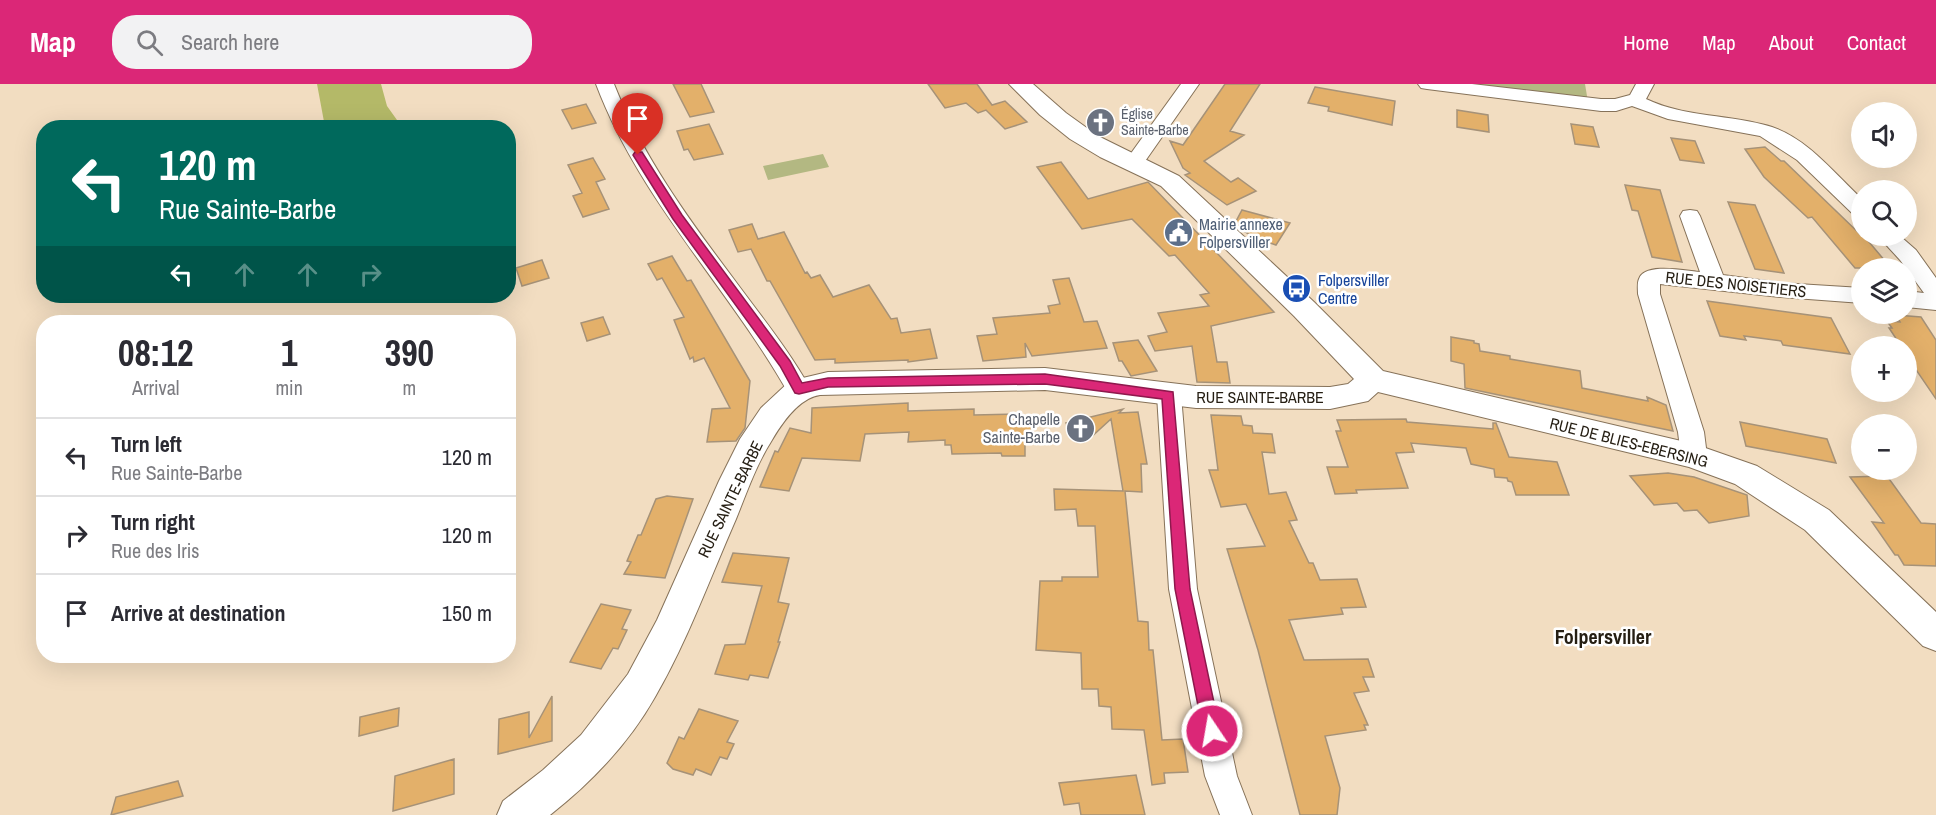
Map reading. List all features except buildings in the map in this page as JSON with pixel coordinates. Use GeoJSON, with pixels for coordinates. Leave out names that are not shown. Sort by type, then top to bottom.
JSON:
{"type":"FeatureCollection","features":[{"type":"Feature","properties":{"kind":"street"},"geometry":{"type":"LineString","coordinates":[[604,84],[627,136],[677,217],[786,364],[799,390]]}},
{"type":"Feature","properties":{"kind":"street"},"geometry":{"type":"LineString","coordinates":[[1020,84],[1086,139],[1170,181],[1326,331],[1373,380]]}},
{"type":"Feature","properties":{"kind":"street"},"geometry":{"type":"LineString","coordinates":[[1134,163],[1190,84]]}},
{"type":"Feature","properties":{"kind":"street"},"geometry":{"type":"LineString","coordinates":[[1427,84],[1601,105],[1616,105],[1639,92],[1669,116],[1755,129],[1777,137],[1792,146],[1851,201]]}},
{"type":"Feature","properties":{"kind":"street"},"geometry":{"type":"LineString","coordinates":[[1690,216],[1714,281]]}},
{"type":"Feature","properties":{"kind":"street"},"geometry":{"type":"LineString","coordinates":[[1899,246],[1908,255],[1936,294]]}},
{"type":"Feature","properties":{"kind":"street","name":"RUE DES NOISETIERS"},"geometry":{"type":"LineString","coordinates":[[1694,456],[1690,432],[1647,288],[1649,280],[1658,276],[1851,295]]}},
{"type":"Feature","properties":{"kind":"street"},"geometry":{"type":"LineString","coordinates":[[1917,300],[1936,302]]}},
{"type":"Feature","properties":{"kind":"street","name":"RUE SAINTE-BARBE"},"geometry":{"type":"LineString","coordinates":[[517,815],[565,778],[589,756],[622,715],[654,665],[741,467],[775,413],[799,390],[812,385],[828,383],[1004,378],[1045,379],[1169,395],[1219,398],[1330,398],[1357,393],[1373,380]]}},
{"type":"Feature","properties":{"kind":"street","name":"RUE DE BLIES-EBERSING"},"geometry":{"type":"LineString","coordinates":[[1373,380],[1694,456],[1746,475],[1810,515],[1839,540],[1936,635]]}},
{"type":"Feature","properties":{"kind":"street"},"geometry":{"type":"LineString","coordinates":[[1169,395],[1183,589],[1221,776],[1236,815]]}},
{"type":"Feature","properties":{"kind":"green space"},"geometry":{"type":"Polygon","coordinates":[[[317,84],[381,84],[387,106],[397,120],[324,120],[317,84]]]}},
{"type":"Feature","properties":{"kind":"green space"},"geometry":{"type":"Polygon","coordinates":[[[1479,84],[1585,84],[1588,102],[1479,88],[1479,84]]]}},
{"type":"Feature","properties":{"kind":"green space"},"geometry":{"type":"Polygon","coordinates":[[[823,154],[829,167],[768,180],[763,166],[823,154]]]}},
{"type":"Feature","properties":{"kind":"place","name":"Église Sainte-Barbe"},"geometry":{"type":"Point","coordinates":[1100,122]}},
{"type":"Feature","properties":{"kind":"place","name":"Mairie annexe Folpersviller"},"geometry":{"type":"Point","coordinates":[1178,233]}},
{"type":"Feature","properties":{"kind":"place","name":"Folpersviller Centre"},"geometry":{"type":"Point","coordinates":[1297,289]}},
{"type":"Feature","properties":{"kind":"place","name":"Chapelle Sainte-Barbe"},"geometry":{"type":"Point","coordinates":[1081,428]}},
{"type":"Feature","properties":{"kind":"district","name":"Folpersviller"},"geometry":{"type":"Point","coordinates":[1603,637]}},
{"type":"Feature","properties":{"kind":"route"},"geometry":{"type":"LineString","coordinates":[[638,155],[677,217],[786,364],[799,390],[812,385],[828,383],[1004,378],[1094,384],[1169,395],[1179,559],[1188,618],[1212,731]]}}]}
